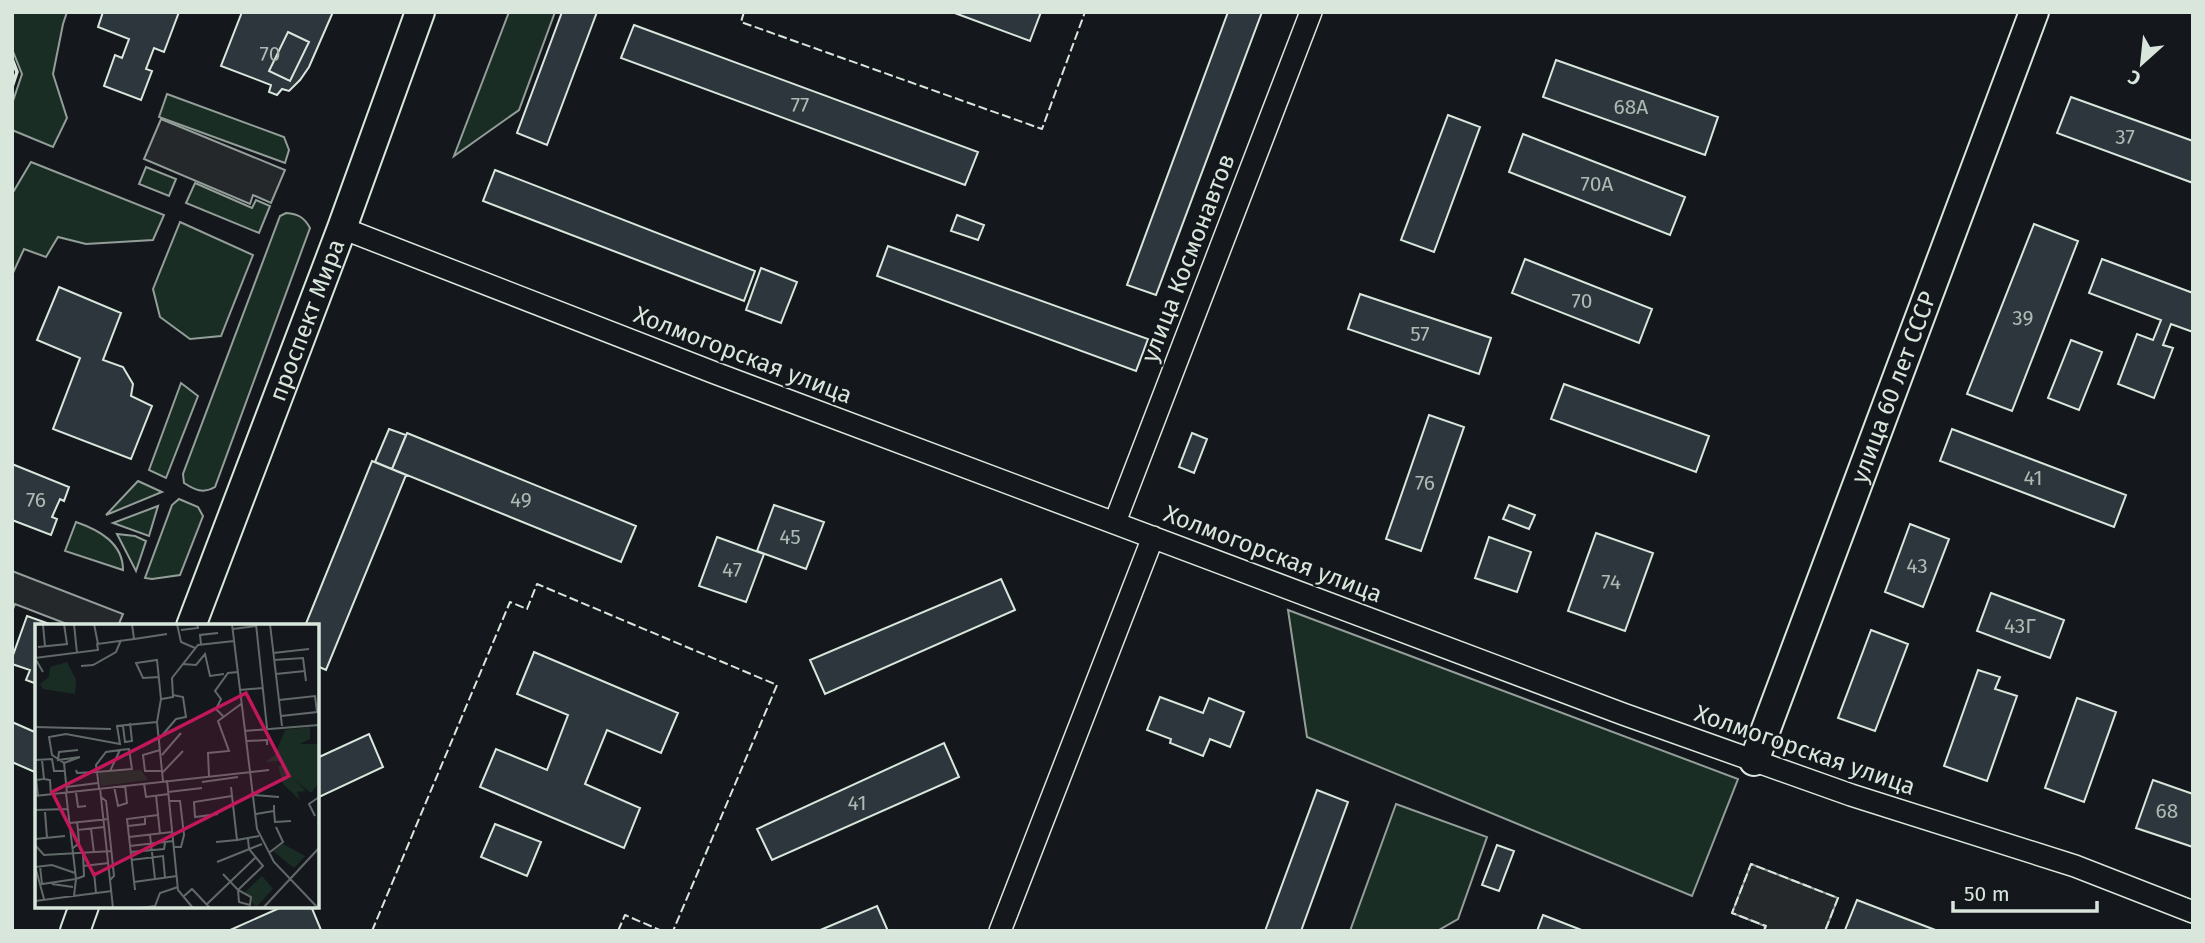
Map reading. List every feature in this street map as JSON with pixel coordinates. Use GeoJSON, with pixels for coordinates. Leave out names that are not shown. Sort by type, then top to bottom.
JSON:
{"type":"FeatureCollection","features":[{"type":"Feature","properties":{"kind":"main road","name":"проспект Мира"},"geometry":{"type":"LineString","coordinates":[[192,624],[342,228],[420,12]]}},
{"type":"Feature","properties":{"kind":"main road","name":"улица 60 лет СССР"},"geometry":{"type":"LineString","coordinates":[[1754,761],[2034,12]]}},
{"type":"Feature","properties":{"kind":"main road"},"geometry":{"type":"LineString","coordinates":[[75,931],[83,908]]}},
{"type":"Feature","properties":{"kind":"street","name":"улица Космонавтов"},"geometry":{"type":"LineString","coordinates":[[1115,522],[1311,12]]}},
{"type":"Feature","properties":{"kind":"street","name":"Холмогорская улица"},"geometry":{"type":"LineString","coordinates":[[342,228],[715,373],[1754,761],[1904,813],[2062,862],[2193,912]]}},
{"type":"Feature","properties":{"kind":"street"},"geometry":{"type":"LineString","coordinates":[[1000,931],[1153,537]]}},
{"type":"Feature","properties":{"kind":"green space"},"geometry":{"type":"Polygon","coordinates":[[[12,12],[67,12],[53,74],[67,118],[53,147],[12,130],[12,104],[22,74],[12,49],[12,12]]]}},
{"type":"Feature","properties":{"kind":"green space"},"geometry":{"type":"Polygon","coordinates":[[[509,12],[555,12],[519,110],[454,156],[509,12]]]}},
{"type":"Feature","properties":{"kind":"green space"},"geometry":{"type":"Polygon","coordinates":[[[167,94],[284,137],[289,150],[285,163],[159,117],[167,94]]]}},
{"type":"Feature","properties":{"kind":"green space"},"geometry":{"type":"Polygon","coordinates":[[[31,162],[164,215],[153,240],[86,244],[58,237],[46,257],[24,249],[12,275],[12,194],[31,162]]]}},
{"type":"Feature","properties":{"kind":"green space"},"geometry":{"type":"Polygon","coordinates":[[[146,167],[176,179],[169,196],[139,184],[146,167]]]}},
{"type":"Feature","properties":{"kind":"green space"},"geometry":{"type":"Polygon","coordinates":[[[195,183],[252,208],[256,200],[270,206],[259,233],[186,203],[195,183]]]}},
{"type":"Feature","properties":{"kind":"green space"},"geometry":{"type":"Polygon","coordinates":[[[286,213],[300,217],[310,228],[215,487],[203,491],[195,489],[184,483],[183,474],[280,216],[286,213]]]}},
{"type":"Feature","properties":{"kind":"green space"},"geometry":{"type":"Polygon","coordinates":[[[180,222],[253,255],[221,336],[190,339],[160,317],[153,289],[180,222]]]}},
{"type":"Feature","properties":{"kind":"green space"},"geometry":{"type":"Polygon","coordinates":[[[181,383],[198,396],[166,478],[149,470],[181,383]]]}},
{"type":"Feature","properties":{"kind":"green space"},"geometry":{"type":"Polygon","coordinates":[[[138,481],[162,492],[106,515],[138,481]]]}},
{"type":"Feature","properties":{"kind":"green space"},"geometry":{"type":"Polygon","coordinates":[[[179,499],[198,507],[203,516],[180,575],[145,578],[172,505],[179,499]]]}},
{"type":"Feature","properties":{"kind":"green space"},"geometry":{"type":"Polygon","coordinates":[[[158,506],[149,536],[113,523],[158,506]]]}},
{"type":"Feature","properties":{"kind":"green space"},"geometry":{"type":"Polygon","coordinates":[[[76,522],[93,529],[114,545],[119,552],[123,570],[65,551],[76,522]]]}},
{"type":"Feature","properties":{"kind":"green space"},"geometry":{"type":"Polygon","coordinates":[[[117,534],[135,536],[146,541],[136,571],[117,534]]]}},
{"type":"Feature","properties":{"kind":"green space"},"geometry":{"type":"Polygon","coordinates":[[[1288,610],[1738,779],[1692,896],[1307,737],[1288,610]]]}},
{"type":"Feature","properties":{"kind":"green space"},"geometry":{"type":"Polygon","coordinates":[[[1396,804],[1487,837],[1458,919],[1437,931],[1350,931],[1396,804]]]}},
{"type":"Feature","properties":{"kind":"shaded area"},"geometry":{"type":"Polygon","coordinates":[[[161,119],[285,170],[271,203],[253,195],[250,204],[144,159],[161,119]]]}},
{"type":"Feature","properties":{"kind":"shaded area"},"geometry":{"type":"Polygon","coordinates":[[[12,571],[123,614],[119,624],[67,624],[15,604],[12,611],[12,571]]]}},
{"type":"Feature","properties":{"kind":"shaded area"},"geometry":{"type":"Polygon","coordinates":[[[1751,864],[1838,898],[1825,931],[1764,931],[1765,926],[1732,913],[1751,864]]]}},
{"type":"Feature","properties":{"kind":"building"},"geometry":{"type":"Polygon","coordinates":[[[103,12],[179,12],[164,52],[154,48],[146,69],[152,71],[141,100],[104,86],[115,55],[122,58],[129,39],[98,27],[103,12]]]}},
{"type":"Feature","properties":{"kind":"building"},"geometry":{"type":"Polygon","coordinates":[[[242,12],[333,12],[309,67],[289,91],[282,89],[277,95],[269,92],[271,85],[221,66],[242,12]]]}},
{"type":"Feature","properties":{"kind":"building"},"geometry":{"type":"Polygon","coordinates":[[[562,12],[597,12],[547,145],[517,133],[562,12]]]}},
{"type":"Feature","properties":{"kind":"building"},"geometry":{"type":"Polygon","coordinates":[[[952,12],[1041,12],[1030,41],[952,12]]]}},
{"type":"Feature","properties":{"kind":"building"},"geometry":{"type":"Polygon","coordinates":[[[1228,12],[1262,12],[1156,295],[1127,285],[1228,12]]]}},
{"type":"Feature","properties":{"kind":"building"},"geometry":{"type":"Polygon","coordinates":[[[634,25],[978,152],[965,185],[621,58],[634,25]]]}},
{"type":"Feature","properties":{"kind":"building"},"geometry":{"type":"Polygon","coordinates":[[[288,32],[309,42],[290,81],[269,71],[288,32]]]}},
{"type":"Feature","properties":{"kind":"building"},"geometry":{"type":"Polygon","coordinates":[[[1556,60],[1718,117],[1705,155],[1543,97],[1556,60]]]}},
{"type":"Feature","properties":{"kind":"building"},"geometry":{"type":"Polygon","coordinates":[[[2071,97],[2193,141],[2193,183],[2057,133],[2071,97]]]}},
{"type":"Feature","properties":{"kind":"building"},"geometry":{"type":"Polygon","coordinates":[[[1448,115],[1480,127],[1434,252],[1401,240],[1448,115]]]}},
{"type":"Feature","properties":{"kind":"building"},"geometry":{"type":"Polygon","coordinates":[[[1523,134],[1685,197],[1670,235],[1509,172],[1523,134]]]}},
{"type":"Feature","properties":{"kind":"building"},"geometry":{"type":"Polygon","coordinates":[[[495,170],[755,271],[744,301],[483,201],[495,170]]]}},
{"type":"Feature","properties":{"kind":"building"},"geometry":{"type":"Polygon","coordinates":[[[957,215],[984,225],[978,240],[951,231],[957,215]]]}},
{"type":"Feature","properties":{"kind":"building"},"geometry":{"type":"Polygon","coordinates":[[[2034,224],[2078,241],[2012,411],[1967,394],[2034,224]]]}},
{"type":"Feature","properties":{"kind":"building"},"geometry":{"type":"Polygon","coordinates":[[[888,246],[1148,339],[1136,371],[877,276],[888,246]]]}},
{"type":"Feature","properties":{"kind":"building"},"geometry":{"type":"Polygon","coordinates":[[[1525,259],[1652,309],[1639,343],[1512,293],[1525,259]]]}},
{"type":"Feature","properties":{"kind":"building"},"geometry":{"type":"Polygon","coordinates":[[[2102,259],[2193,293],[2193,332],[2171,324],[2163,345],[2173,348],[2154,398],[2118,384],[2137,334],[2153,340],[2161,320],[2089,293],[2102,259]]]}},
{"type":"Feature","properties":{"kind":"building"},"geometry":{"type":"Polygon","coordinates":[[[761,268],[797,282],[781,323],[746,310],[761,268]]]}},
{"type":"Feature","properties":{"kind":"building"},"geometry":{"type":"Polygon","coordinates":[[[59,287],[121,313],[103,360],[123,367],[133,384],[131,396],[152,406],[131,459],[53,429],[80,358],[37,340],[59,287]]]}},
{"type":"Feature","properties":{"kind":"building"},"geometry":{"type":"Polygon","coordinates":[[[1360,294],[1491,338],[1479,374],[1348,329],[1360,294]]]}},
{"type":"Feature","properties":{"kind":"building"},"geometry":{"type":"Polygon","coordinates":[[[2071,340],[2102,352],[2079,410],[2048,398],[2071,340]]]}},
{"type":"Feature","properties":{"kind":"building"},"geometry":{"type":"Polygon","coordinates":[[[1564,384],[1709,436],[1696,472],[1551,419],[1564,384]]]}},
{"type":"Feature","properties":{"kind":"building"},"geometry":{"type":"Polygon","coordinates":[[[1429,415],[1464,427],[1421,551],[1386,539],[1429,415]]]}},
{"type":"Feature","properties":{"kind":"building"},"geometry":{"type":"Polygon","coordinates":[[[389,429],[406,435],[392,469],[375,462],[389,429]]]}},
{"type":"Feature","properties":{"kind":"building"},"geometry":{"type":"Polygon","coordinates":[[[1952,429],[2126,495],[2114,527],[1940,461],[1952,429]]]}},
{"type":"Feature","properties":{"kind":"building"},"geometry":{"type":"Polygon","coordinates":[[[407,433],[636,526],[621,562],[392,469],[407,433]]]}},
{"type":"Feature","properties":{"kind":"building"},"geometry":{"type":"Polygon","coordinates":[[[1192,433],[1207,439],[1194,473],[1179,467],[1192,433]]]}},
{"type":"Feature","properties":{"kind":"building"},"geometry":{"type":"Polygon","coordinates":[[[372,461],[406,475],[326,670],[318,666],[318,624],[306,624],[372,461]]]}},
{"type":"Feature","properties":{"kind":"building"},"geometry":{"type":"Polygon","coordinates":[[[12,464],[69,487],[64,501],[60,499],[52,517],[57,519],[51,535],[12,520],[12,464]]]}},
{"type":"Feature","properties":{"kind":"building"},"geometry":{"type":"Polygon","coordinates":[[[774,505],[824,522],[806,569],[757,551],[774,505]]]}},
{"type":"Feature","properties":{"kind":"building"},"geometry":{"type":"Polygon","coordinates":[[[1509,505],[1535,515],[1529,529],[1503,519],[1509,505]]]}},
{"type":"Feature","properties":{"kind":"building"},"geometry":{"type":"Polygon","coordinates":[[[1910,524],[1949,539],[1923,607],[1885,592],[1910,524]]]}},
{"type":"Feature","properties":{"kind":"building"},"geometry":{"type":"Polygon","coordinates":[[[1596,533],[1653,553],[1625,631],[1568,611],[1596,533]]]}},
{"type":"Feature","properties":{"kind":"building"},"geometry":{"type":"Polygon","coordinates":[[[717,537],[764,554],[746,602],[699,586],[717,537]]]}},
{"type":"Feature","properties":{"kind":"building"},"geometry":{"type":"Polygon","coordinates":[[[1489,537],[1531,552],[1517,592],[1475,578],[1489,537]]]}},
{"type":"Feature","properties":{"kind":"building"},"geometry":{"type":"Polygon","coordinates":[[[1001,579],[1015,610],[825,694],[810,660],[1001,579]]]}},
{"type":"Feature","properties":{"kind":"building"},"geometry":{"type":"Polygon","coordinates":[[[1991,593],[2064,620],[2050,658],[1977,631],[1991,593]]]}},
{"type":"Feature","properties":{"kind":"building"},"geometry":{"type":"Polygon","coordinates":[[[27,616],[49,624],[35,624],[35,683],[26,680],[30,670],[12,664],[27,616]]]}},
{"type":"Feature","properties":{"kind":"building"},"geometry":{"type":"Polygon","coordinates":[[[1871,630],[1908,644],[1875,731],[1838,718],[1871,630]]]}},
{"type":"Feature","properties":{"kind":"building"},"geometry":{"type":"Polygon","coordinates":[[[534,652],[678,713],[661,753],[607,730],[585,784],[640,808],[624,848],[480,787],[496,749],[547,770],[568,715],[517,694],[534,652]]]}},
{"type":"Feature","properties":{"kind":"building"},"geometry":{"type":"Polygon","coordinates":[[[1978,670],[2000,677],[1995,689],[2017,696],[1987,781],[1944,766],[1978,670]]]}},
{"type":"Feature","properties":{"kind":"building"},"geometry":{"type":"Polygon","coordinates":[[[1160,697],[1203,713],[1209,698],[1244,712],[1230,747],[1210,739],[1203,756],[1170,743],[1171,739],[1147,730],[1160,697]]]}},
{"type":"Feature","properties":{"kind":"building"},"geometry":{"type":"Polygon","coordinates":[[[2077,698],[2116,712],[2084,802],[2045,788],[2077,698]]]}},
{"type":"Feature","properties":{"kind":"building"},"geometry":{"type":"Polygon","coordinates":[[[12,722],[35,732],[35,772],[12,762],[12,722]]]}},
{"type":"Feature","properties":{"kind":"building"},"geometry":{"type":"Polygon","coordinates":[[[369,734],[383,767],[318,798],[318,758],[369,734]]]}},
{"type":"Feature","properties":{"kind":"building"},"geometry":{"type":"Polygon","coordinates":[[[944,743],[959,777],[772,860],[757,829],[944,743]]]}},
{"type":"Feature","properties":{"kind":"building"},"geometry":{"type":"Polygon","coordinates":[[[2153,780],[2193,794],[2193,847],[2136,828],[2153,780]]]}},
{"type":"Feature","properties":{"kind":"building"},"geometry":{"type":"Polygon","coordinates":[[[1317,790],[1348,802],[1301,931],[1265,931],[1317,790]]]}},
{"type":"Feature","properties":{"kind":"building"},"geometry":{"type":"Polygon","coordinates":[[[495,824],[541,842],[527,876],[481,857],[495,824]]]}},
{"type":"Feature","properties":{"kind":"building"},"geometry":{"type":"Polygon","coordinates":[[[1497,845],[1514,851],[1499,891],[1482,885],[1497,845]]]}},
{"type":"Feature","properties":{"kind":"building"},"geometry":{"type":"Polygon","coordinates":[[[1857,900],[1938,931],[1847,931],[1845,930],[1857,900]]]}},
{"type":"Feature","properties":{"kind":"building"},"geometry":{"type":"Polygon","coordinates":[[[877,906],[888,931],[818,931],[877,906]]]}},
{"type":"Feature","properties":{"kind":"building"},"geometry":{"type":"Polygon","coordinates":[[[280,908],[312,908],[321,930],[228,931],[280,908]]]}},
{"type":"Feature","properties":{"kind":"building"},"geometry":{"type":"Polygon","coordinates":[[[1543,915],[1584,931],[1537,931],[1543,915]]]}},
{"type":"Feature","properties":{"kind":"fence"},"geometry":{"type":"LineString","coordinates":[[744,12],[741,22],[1042,129],[1085,12]]}},
{"type":"Feature","properties":{"kind":"fence"},"geometry":{"type":"LineString","coordinates":[[372,931],[510,602],[527,609],[537,584],[777,685],[673,931]]}},
{"type":"Feature","properties":{"kind":"fence"},"geometry":{"type":"LineString","coordinates":[[1764,931],[1766,926],[1732,913],[1751,864],[1838,898],[1825,931]]}},
{"type":"Feature","properties":{"kind":"fence"},"geometry":{"type":"LineString","coordinates":[[618,931],[625,915],[662,931]]}},
{"type":"Feature","properties":{"kind":"wall"},"geometry":{"type":"LineString","coordinates":[[12,59],[17,72],[12,87]]}}]}
